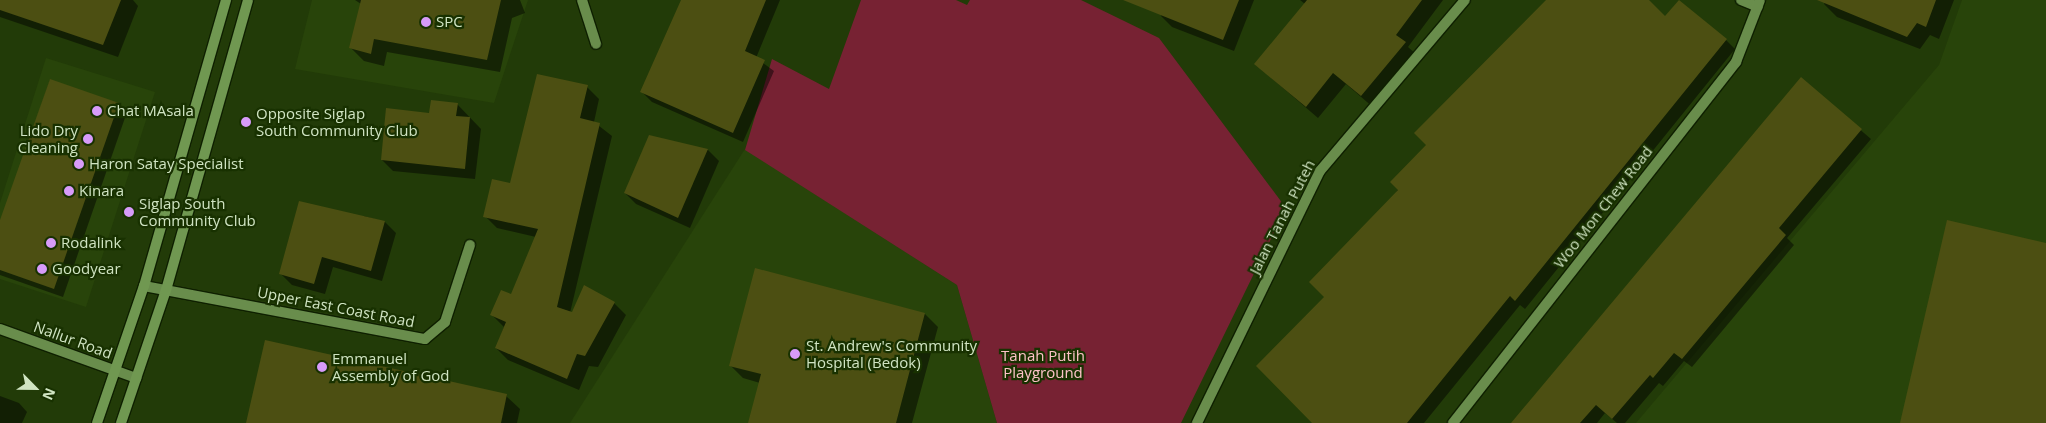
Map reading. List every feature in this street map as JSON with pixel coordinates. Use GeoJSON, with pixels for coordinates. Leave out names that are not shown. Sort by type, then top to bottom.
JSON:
{"type":"FeatureCollection","features":[{"type":"Feature","properties":{"kind":"main road"},"geometry":{"type":"LineString","coordinates":[[97,423],[144,286],[226,0]]}},
{"type":"Feature","properties":{"kind":"main road"},"geometry":{"type":"LineString","coordinates":[[121,423],[166,290],[248,0]]}},
{"type":"Feature","properties":{"kind":"street"},"geometry":{"type":"LineString","coordinates":[[582,0],[596,44]]}},
{"type":"Feature","properties":{"kind":"street","name":"Jalan Tanah Puteh"},"geometry":{"type":"LineString","coordinates":[[1197,423],[1320,170],[1465,0]]}},
{"type":"Feature","properties":{"kind":"street"},"geometry":{"type":"LineString","coordinates":[[1742,0],[1759,4]]}},
{"type":"Feature","properties":{"kind":"street","name":"Woo Mon Chew Road"},"geometry":{"type":"LineString","coordinates":[[1452,423],[1736,62],[1759,4]]}},
{"type":"Feature","properties":{"kind":"street","name":"Upper East Coast Road"},"geometry":{"type":"LineString","coordinates":[[144,286],[425,339],[445,322],[470,245]]}},
{"type":"Feature","properties":{"kind":"street","name":"Nallur Road"},"geometry":{"type":"LineString","coordinates":[[0,329],[136,378]]}},
{"type":"Feature","properties":{"kind":"shaded area"},"geometry":{"type":"Polygon","coordinates":[[[312,0],[528,0],[494,103],[295,69],[312,0]]]}},
{"type":"Feature","properties":{"kind":"shaded area"},"geometry":{"type":"Polygon","coordinates":[[[1962,0],[2046,0],[2046,423],[1636,423],[1939,65],[1962,0]]]}},
{"type":"Feature","properties":{"kind":"shaded area"},"geometry":{"type":"Polygon","coordinates":[[[46,58],[155,92],[86,307],[0,279],[0,203],[46,58]]]}},
{"type":"Feature","properties":{"kind":"shaded area","name":"St. Andrew's Community Hospital (Bedok)"},"geometry":{"type":"Polygon","coordinates":[[[745,149],[957,285],[997,423],[570,423],[745,149]]]}},
{"type":"Feature","properties":{"kind":"green space","name":"Tanah Putih Playground"},"geometry":{"type":"Polygon","coordinates":[[[861,0],[956,0],[967,5],[970,0],[1081,0],[1159,38],[1286,208],[1181,423],[997,423],[957,285],[745,150],[772,59],[829,89],[861,0]]]}},
{"type":"Feature","properties":{"kind":"building"},"geometry":{"type":"Polygon","coordinates":[[[0,0],[121,0],[103,45],[0,10],[0,0]]]}},
{"type":"Feature","properties":{"kind":"building","name":"SPC"},"geometry":{"type":"Polygon","coordinates":[[[361,0],[501,0],[487,60],[374,39],[371,54],[349,48],[361,0]]]}},
{"type":"Feature","properties":{"kind":"building"},"geometry":{"type":"Polygon","coordinates":[[[681,0],[766,0],[745,51],[765,60],[733,133],[640,92],[681,0]]]}},
{"type":"Feature","properties":{"kind":"building"},"geometry":{"type":"Polygon","coordinates":[[[1123,0],[1239,0],[1223,40],[1123,0]]]}},
{"type":"Feature","properties":{"kind":"building"},"geometry":{"type":"Polygon","coordinates":[[[1307,0],[1422,0],[1396,35],[1406,42],[1361,96],[1333,73],[1306,107],[1254,64],[1307,0]]]}},
{"type":"Feature","properties":{"kind":"building"},"geometry":{"type":"Polygon","coordinates":[[[1546,0],[1649,0],[1665,16],[1679,0],[1727,39],[1515,301],[1510,296],[1407,423],[1312,423],[1256,366],[1324,297],[1309,282],[1398,190],[1390,182],[1426,145],[1414,133],[1546,0]]]}},
{"type":"Feature","properties":{"kind":"building"},"geometry":{"type":"Polygon","coordinates":[[[1817,0],[1936,0],[1926,27],[1917,23],[1907,37],[1817,0]]]}},
{"type":"Feature","properties":{"kind":"building"},"geometry":{"type":"Polygon","coordinates":[[[537,74],[588,85],[580,118],[600,123],[557,307],[572,312],[584,285],[615,302],[585,356],[577,354],[567,379],[495,348],[506,322],[490,315],[501,290],[511,294],[538,229],[483,217],[492,179],[510,183],[537,74]]]}},
{"type":"Feature","properties":{"kind":"building"},"geometry":{"type":"Polygon","coordinates":[[[1801,77],[1862,129],[1779,228],[1786,235],[1682,359],[1674,353],[1653,378],[1650,375],[1612,419],[1596,405],[1580,423],[1511,423],[1801,77]]]}},
{"type":"Feature","properties":{"kind":"building"},"geometry":{"type":"Polygon","coordinates":[[[50,79],[119,103],[54,289],[0,270],[0,220],[50,79]]]}},
{"type":"Feature","properties":{"kind":"building"},"geometry":{"type":"Polygon","coordinates":[[[431,100],[458,103],[456,116],[470,117],[465,169],[381,160],[386,108],[429,113],[431,100]]]}},
{"type":"Feature","properties":{"kind":"building"},"geometry":{"type":"Polygon","coordinates":[[[649,135],[708,149],[678,218],[624,193],[649,135]]]}},
{"type":"Feature","properties":{"kind":"building"},"geometry":{"type":"Polygon","coordinates":[[[299,201],[385,221],[371,271],[322,257],[314,284],[279,274],[299,201]]]}},
{"type":"Feature","properties":{"kind":"building"},"geometry":{"type":"Polygon","coordinates":[[[1947,220],[2046,243],[2046,423],[1900,423],[1947,220]]]}},
{"type":"Feature","properties":{"kind":"building"},"geometry":{"type":"Polygon","coordinates":[[[755,268],[925,313],[896,423],[748,423],[761,374],[729,366],[755,268]]]}},
{"type":"Feature","properties":{"kind":"building","name":"Emmanuel Assembly of God"},"geometry":{"type":"Polygon","coordinates":[[[265,340],[507,394],[501,423],[246,423],[265,340]]]}},
{"type":"Feature","properties":{"kind":"place","name":"SPC"},"geometry":{"type":"Point","coordinates":[426,22]}},
{"type":"Feature","properties":{"kind":"place","name":"Chat MAsala"},"geometry":{"type":"Point","coordinates":[97,111]}},
{"type":"Feature","properties":{"kind":"place","name":"Opposite Siglap South Community Club"},"geometry":{"type":"Point","coordinates":[246,122]}},
{"type":"Feature","properties":{"kind":"place","name":"Lido Dry Cleaning"},"geometry":{"type":"Point","coordinates":[88,139]}},
{"type":"Feature","properties":{"kind":"place","name":"Haron Satay Specialist"},"geometry":{"type":"Point","coordinates":[79,164]}},
{"type":"Feature","properties":{"kind":"place","name":"Kinara"},"geometry":{"type":"Point","coordinates":[69,191]}},
{"type":"Feature","properties":{"kind":"place","name":"Siglap South Community Club"},"geometry":{"type":"Point","coordinates":[129,212]}},
{"type":"Feature","properties":{"kind":"place","name":"Rodalink"},"geometry":{"type":"Point","coordinates":[51,243]}},
{"type":"Feature","properties":{"kind":"place","name":"Goodyear"},"geometry":{"type":"Point","coordinates":[42,269]}},
{"type":"Feature","properties":{"kind":"place","name":"St. Andrew's Community Hospital (Bedok)"},"geometry":{"type":"Point","coordinates":[795,354]}},
{"type":"Feature","properties":{"kind":"place","name":"Emmanuel Assembly of God"},"geometry":{"type":"Point","coordinates":[322,367]}}]}
